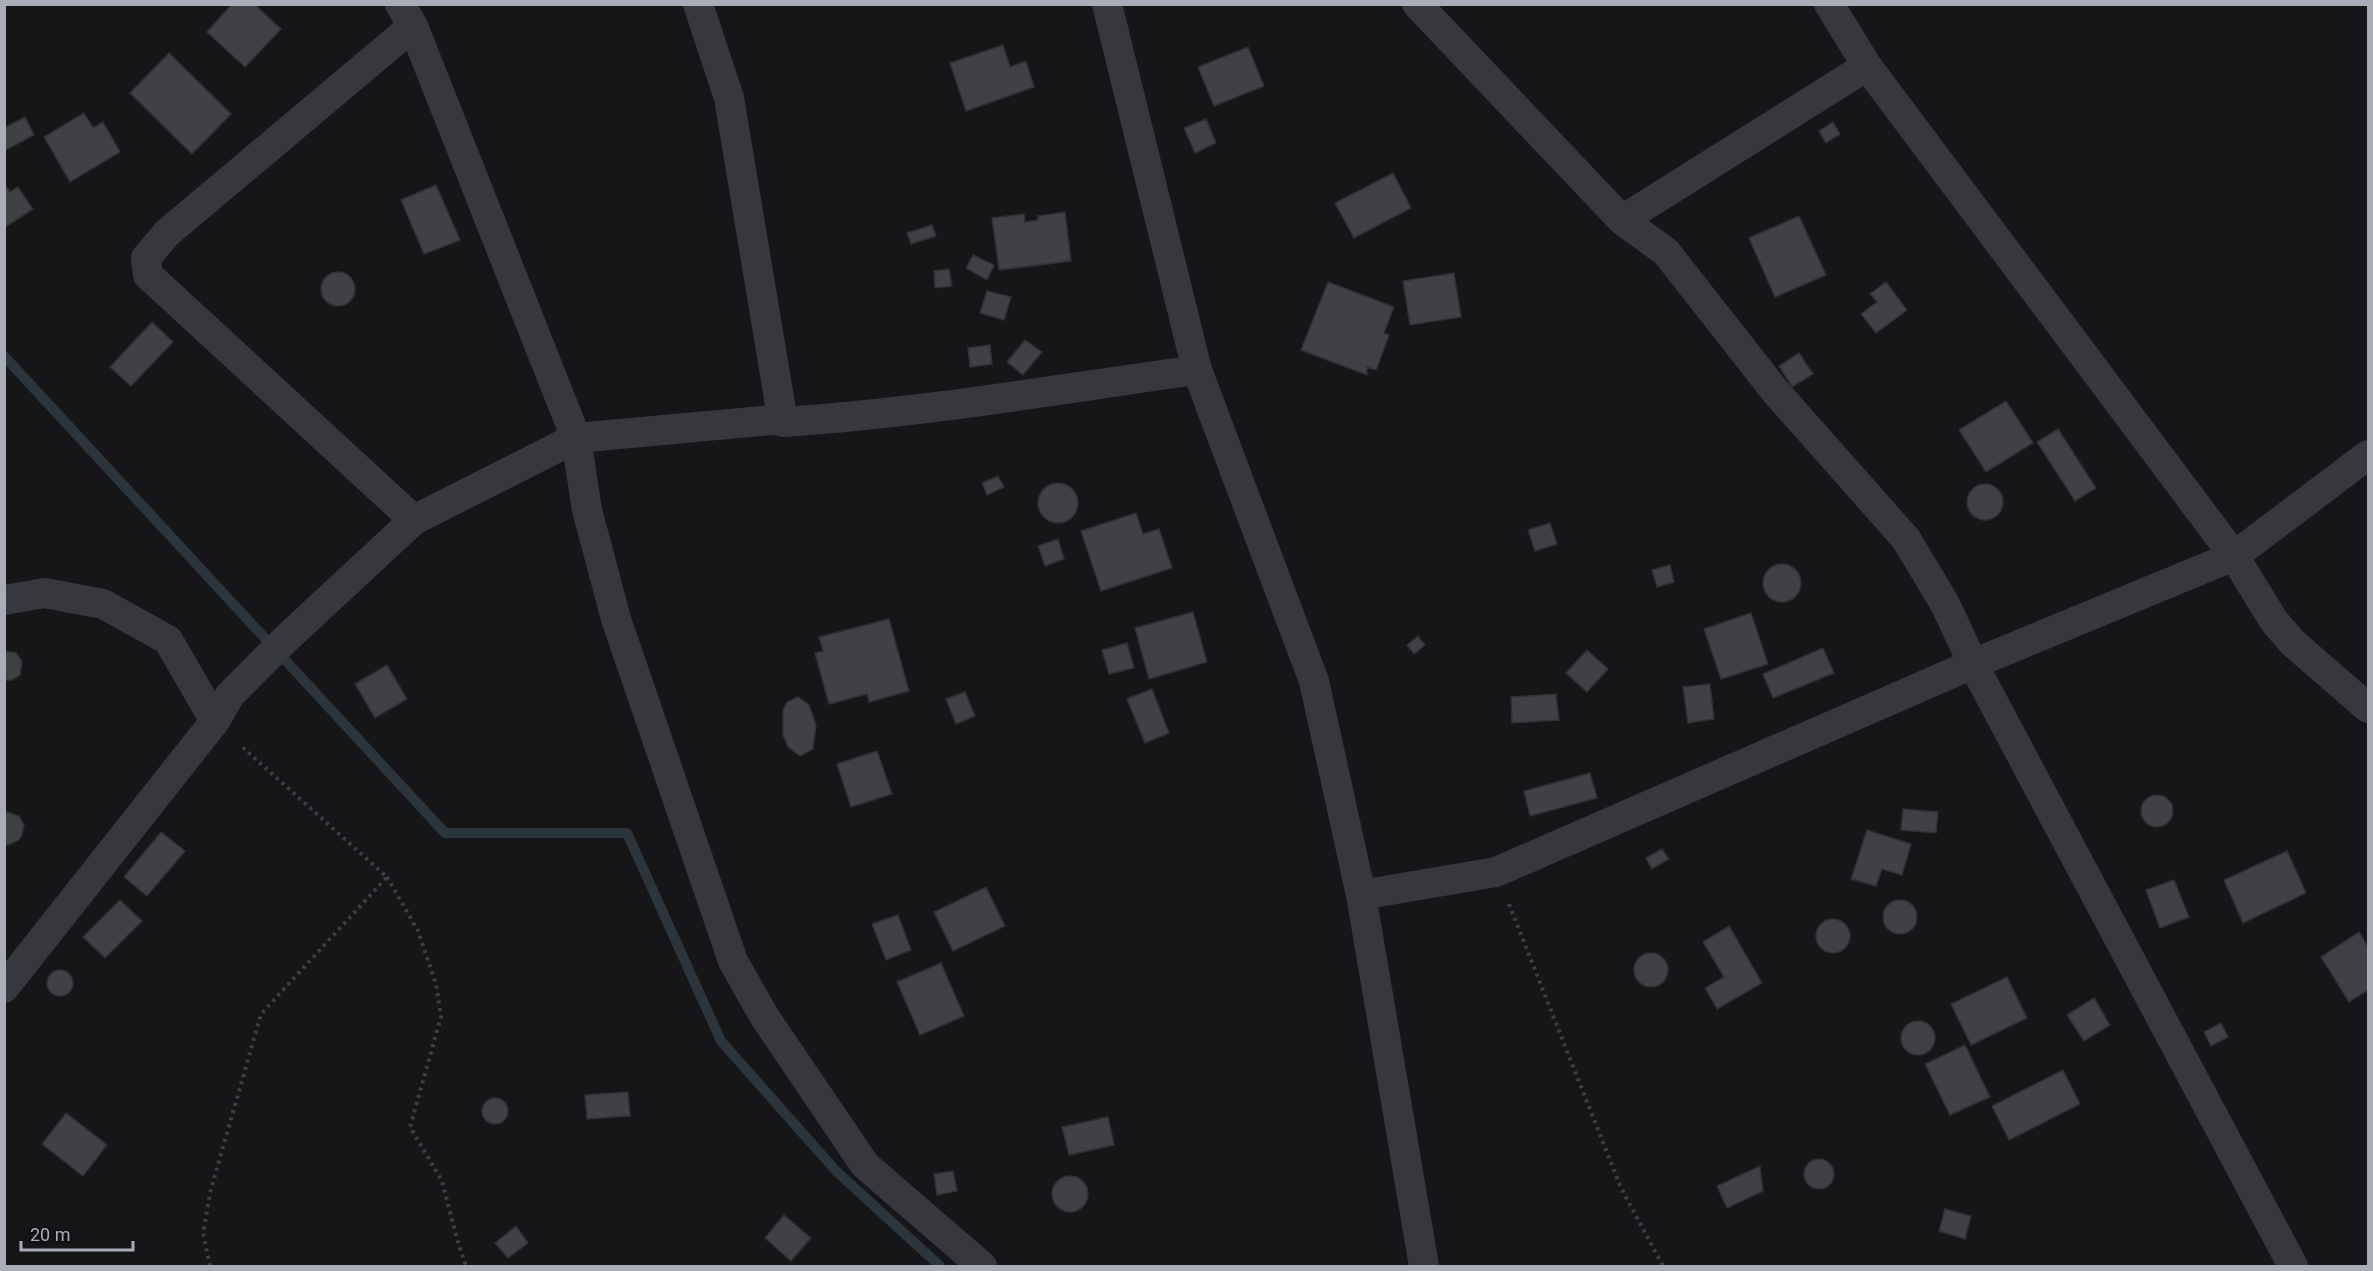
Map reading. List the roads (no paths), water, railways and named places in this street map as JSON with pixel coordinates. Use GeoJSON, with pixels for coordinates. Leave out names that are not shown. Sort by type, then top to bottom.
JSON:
{"type":"FeatureCollection","features":[{"type":"Feature","properties":{"kind":"street"},"geometry":{"type":"LineString","coordinates":[[698,4],[729,98],[783,422],[851,418],[916,410],[1197,370]]}},
{"type":"Feature","properties":{"kind":"street"},"geometry":{"type":"LineString","coordinates":[[1107,4],[1197,370],[1314,681],[1361,895],[1424,1266]]}},
{"type":"Feature","properties":{"kind":"street"},"geometry":{"type":"LineString","coordinates":[[1417,4],[1622,220],[1666,252],[1775,391],[1906,539],[1945,604],[1972,664],[2293,1266]]}},
{"type":"Feature","properties":{"kind":"street"},"geometry":{"type":"LineString","coordinates":[[1828,4],[1867,66],[2234,556],[2274,621],[2286,635],[2368,708]]}},
{"type":"Feature","properties":{"kind":"street"},"geometry":{"type":"LineString","coordinates":[[414,520],[148,274],[146,258],[167,233],[406,15],[576,438],[587,510],[615,619],[733,961],[764,1016],[865,1165],[982,1266]]}},
{"type":"Feature","properties":{"kind":"street"},"geometry":{"type":"LineString","coordinates":[[1622,220],[1867,66]]}},
{"type":"Feature","properties":{"kind":"street"},"geometry":{"type":"LineString","coordinates":[[4,988],[215,722],[230,695],[289,636],[414,520],[576,438],[783,419]]}},
{"type":"Feature","properties":{"kind":"street"},"geometry":{"type":"LineString","coordinates":[[1361,895],[1496,872],[1972,664],[2234,556],[2368,455]]}},
{"type":"Feature","properties":{"kind":"street"},"geometry":{"type":"LineString","coordinates":[[4,600],[45,593],[102,604],[168,640],[215,722]]}},
{"type":"Feature","properties":{"kind":"waterway"},"geometry":{"type":"LineString","coordinates":[[4,356],[445,833],[627,833],[721,1041],[836,1171],[940,1266]]}}]}
